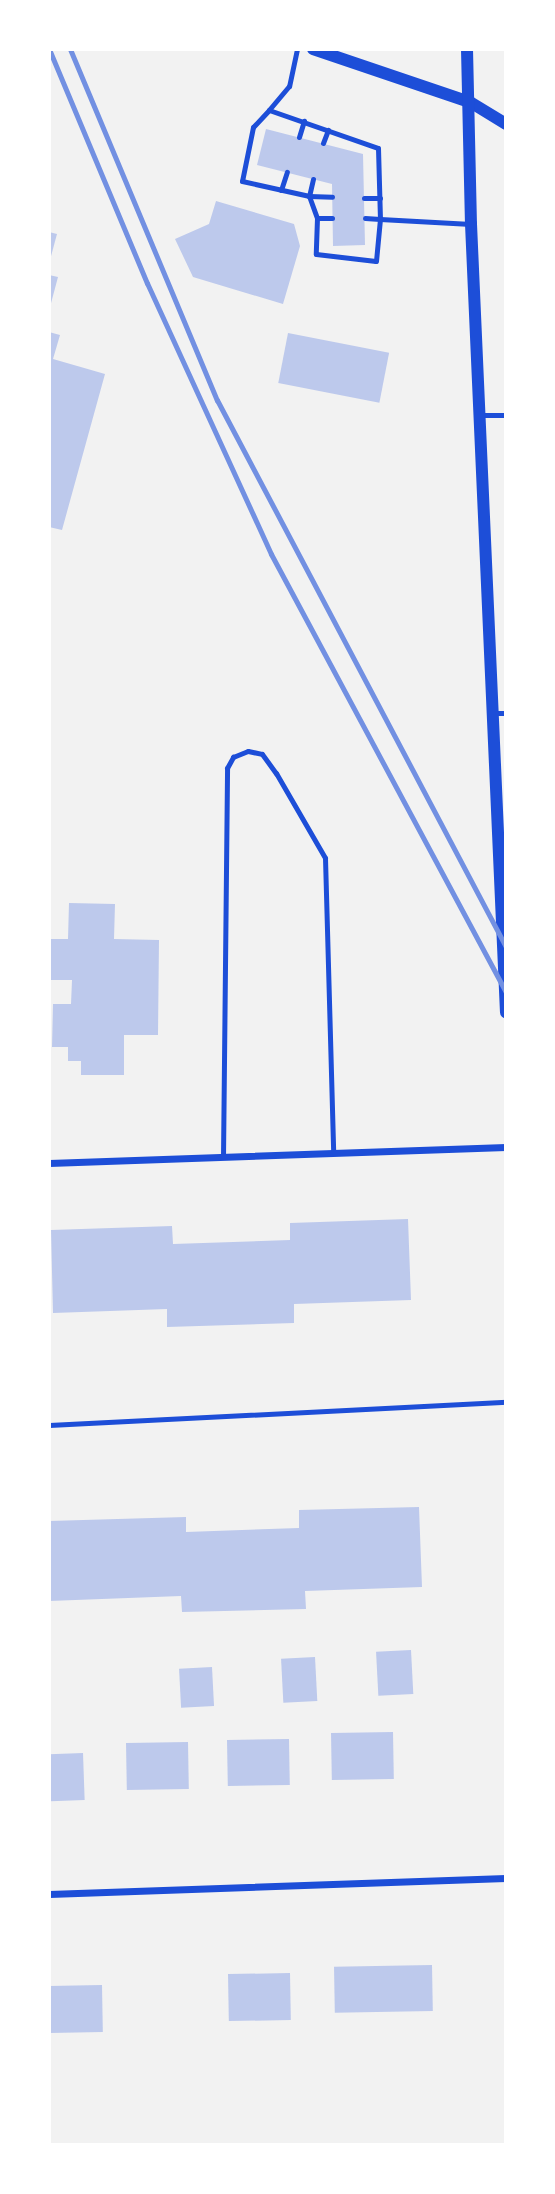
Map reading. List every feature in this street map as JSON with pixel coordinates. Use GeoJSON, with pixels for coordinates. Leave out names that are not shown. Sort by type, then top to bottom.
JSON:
{"type":"FeatureCollection","features":[{"type":"Feature","properties":{"kind":"street"},"geometry":{"type":"LineString","coordinates":[[313,49],[470,102],[506,124]]}},
{"type":"Feature","properties":{"kind":"street"},"geometry":{"type":"LineString","coordinates":[[467,49],[471,224],[499,713],[506,1012]]}},
{"type":"Feature","properties":{"kind":"street"},"geometry":{"type":"LineString","coordinates":[[49,1163],[506,1147]]}},
{"type":"Feature","properties":{"kind":"street"},"geometry":{"type":"LineString","coordinates":[[49,1894],[506,1878]]}},
{"type":"Feature","properties":{"kind":"lane"},"geometry":{"type":"LineString","coordinates":[[297,49],[289,86],[253,127],[242,181],[309,196],[332,197]]}},
{"type":"Feature","properties":{"kind":"lane"},"geometry":{"type":"LineString","coordinates":[[269,110],[378,148],[380,219],[376,261],[316,254],[317,218],[309,196],[313,179]]}},
{"type":"Feature","properties":{"kind":"lane"},"geometry":{"type":"LineString","coordinates":[[299,137],[304,121]]}},
{"type":"Feature","properties":{"kind":"lane"},"geometry":{"type":"LineString","coordinates":[[323,144],[328,130]]}},
{"type":"Feature","properties":{"kind":"lane"},"geometry":{"type":"LineString","coordinates":[[281,190],[287,172]]}},
{"type":"Feature","properties":{"kind":"lane"},"geometry":{"type":"LineString","coordinates":[[364,198],[380,198]]}},
{"type":"Feature","properties":{"kind":"lane"},"geometry":{"type":"LineString","coordinates":[[317,218],[332,218]]}},
{"type":"Feature","properties":{"kind":"lane"},"geometry":{"type":"LineString","coordinates":[[365,218],[471,224]]}},
{"type":"Feature","properties":{"kind":"lane"},"geometry":{"type":"LineString","coordinates":[[481,415],[506,415]]}},
{"type":"Feature","properties":{"kind":"lane"},"geometry":{"type":"LineString","coordinates":[[223,1157],[227,768],[233,757],[248,751],[262,754],[320,842],[325,858],[333,1153]]}},
{"type":"Feature","properties":{"kind":"lane"},"geometry":{"type":"LineString","coordinates":[[49,1425],[506,1402]]}},
{"type":"Feature","properties":{"kind":"building"},"geometry":{"type":"Polygon","coordinates":[[[266,129],[363,154],[365,245],[333,246],[332,184],[257,165],[266,129]]]}},
{"type":"Feature","properties":{"kind":"building"},"geometry":{"type":"Polygon","coordinates":[[[216,201],[294,224],[300,246],[283,304],[193,277],[175,239],[209,224],[216,201]]]}},
{"type":"Feature","properties":{"kind":"building"},"geometry":{"type":"Polygon","coordinates":[[[49,232],[57,234],[50,260],[49,260],[49,232]]]}},
{"type":"Feature","properties":{"kind":"building"},"geometry":{"type":"Polygon","coordinates":[[[49,275],[58,277],[50,307],[49,306],[49,275]]]}},
{"type":"Feature","properties":{"kind":"building"},"geometry":{"type":"Polygon","coordinates":[[[49,332],[60,335],[53,359],[105,374],[62,530],[49,527],[49,332]]]}},
{"type":"Feature","properties":{"kind":"building"},"geometry":{"type":"Polygon","coordinates":[[[288,333],[389,353],[379,403],[278,383],[288,333]]]}},
{"type":"Feature","properties":{"kind":"building"},"geometry":{"type":"Polygon","coordinates":[[[69,903],[115,904],[114,939],[159,940],[158,1035],[124,1035],[124,1075],[81,1075],[81,1061],[68,1061],[68,1047],[52,1047],[53,1004],[71,1004],[72,980],[49,980],[49,939],[68,939],[69,903]]]}},
{"type":"Feature","properties":{"kind":"building"},"geometry":{"type":"Polygon","coordinates":[[[408,1219],[411,1300],[294,1304],[294,1323],[167,1327],[167,1309],[53,1313],[51,1230],[172,1226],[173,1244],[290,1240],[290,1223],[408,1219]]]}},
{"type":"Feature","properties":{"kind":"building"},"geometry":{"type":"Polygon","coordinates":[[[419,1507],[422,1587],[305,1591],[306,1609],[182,1612],[181,1596],[49,1601],[49,1521],[186,1517],[186,1532],[299,1528],[299,1510],[419,1507]]]}},
{"type":"Feature","properties":{"kind":"building"},"geometry":{"type":"Polygon","coordinates":[[[411,1650],[413,1694],[378,1696],[376,1652],[411,1650]]]}},
{"type":"Feature","properties":{"kind":"building"},"geometry":{"type":"Polygon","coordinates":[[[315,1657],[317,1701],[283,1703],[281,1659],[315,1657]]]}},
{"type":"Feature","properties":{"kind":"building"},"geometry":{"type":"Polygon","coordinates":[[[212,1667],[214,1706],[181,1708],[179,1669],[212,1667]]]}},
{"type":"Feature","properties":{"kind":"building"},"geometry":{"type":"Polygon","coordinates":[[[393,1732],[394,1779],[332,1780],[331,1733],[393,1732]]]}},
{"type":"Feature","properties":{"kind":"building"},"geometry":{"type":"Polygon","coordinates":[[[289,1739],[290,1785],[228,1786],[227,1740],[289,1739]]]}},
{"type":"Feature","properties":{"kind":"building"},"geometry":{"type":"Polygon","coordinates":[[[188,1742],[189,1789],[127,1790],[126,1743],[188,1742]]]}},
{"type":"Feature","properties":{"kind":"building"},"geometry":{"type":"Polygon","coordinates":[[[83,1753],[85,1800],[51,1801],[49,1754],[83,1753]]]}},
{"type":"Feature","properties":{"kind":"building"},"geometry":{"type":"Polygon","coordinates":[[[432,1965],[433,2011],[335,2013],[334,1967],[432,1965]]]}},
{"type":"Feature","properties":{"kind":"building"},"geometry":{"type":"Polygon","coordinates":[[[290,1973],[291,2020],[229,2021],[228,1974],[290,1973]]]}},
{"type":"Feature","properties":{"kind":"building"},"geometry":{"type":"Polygon","coordinates":[[[102,1985],[103,2032],[50,2033],[49,1986],[102,1985]]]}},
{"type":"Feature","properties":{"kind":"railway"},"geometry":{"type":"LineString","coordinates":[[49,49],[147,283],[271,554],[506,992]]}},
{"type":"Feature","properties":{"kind":"railway"},"geometry":{"type":"LineString","coordinates":[[70,49],[217,400],[506,947]]}}]}
